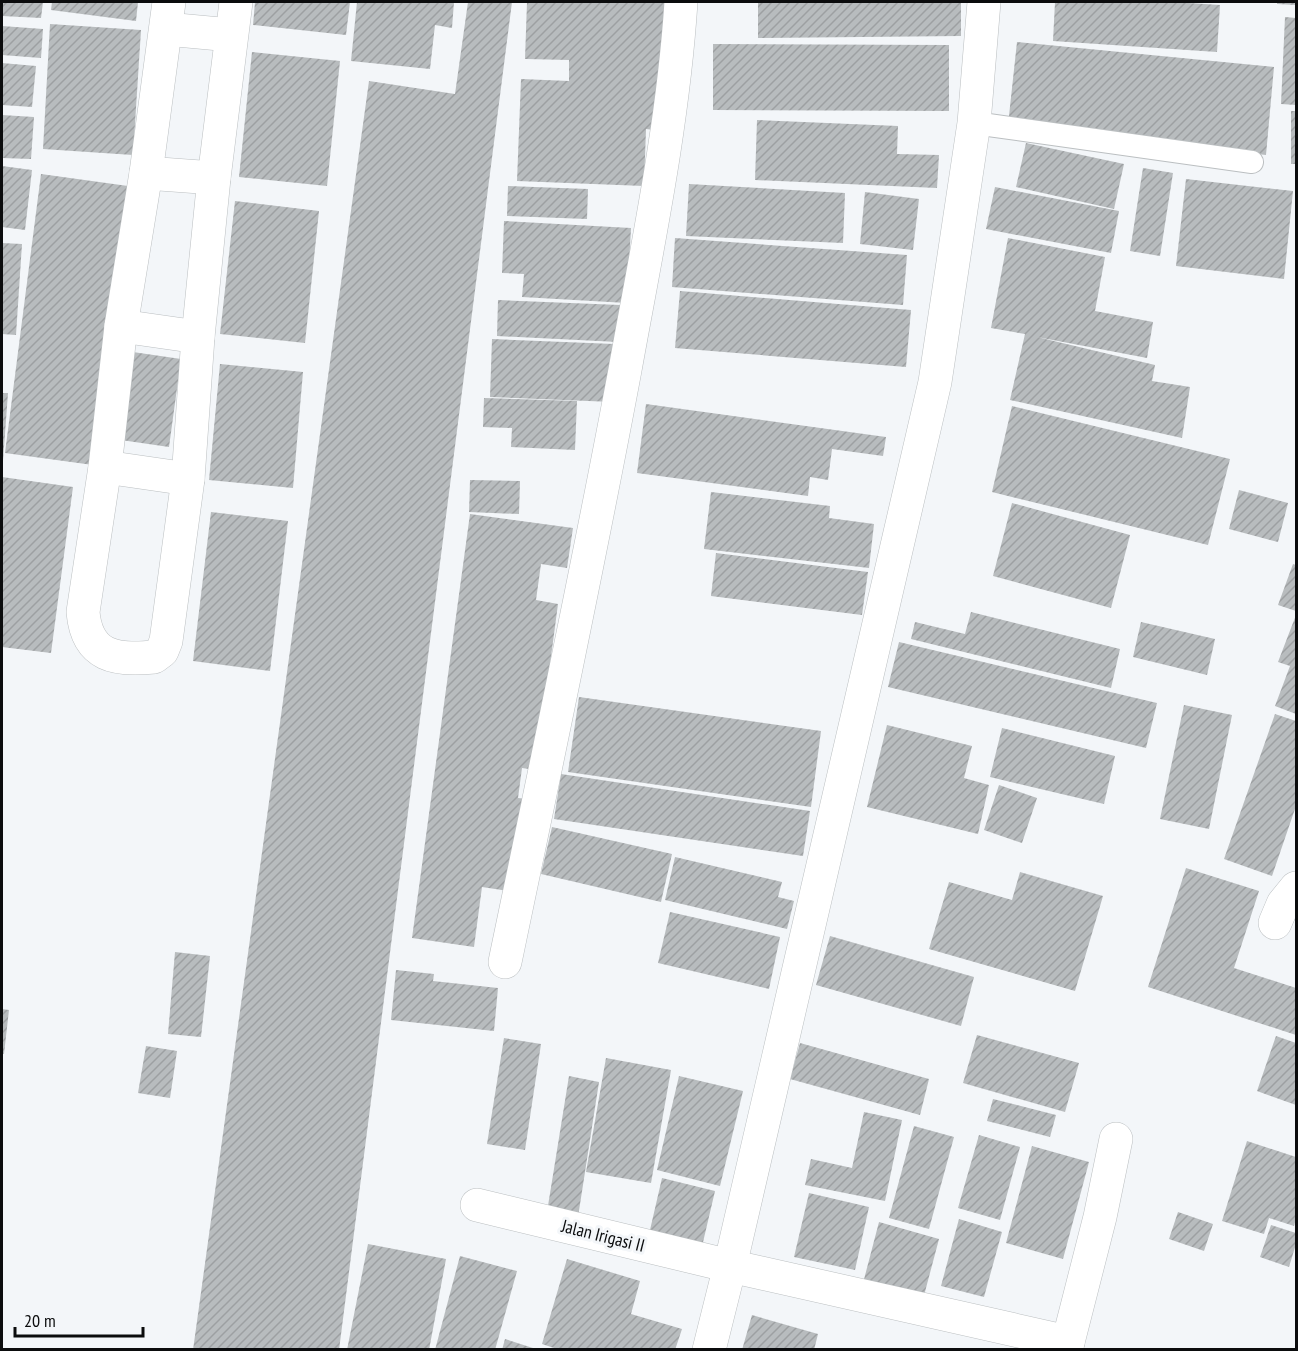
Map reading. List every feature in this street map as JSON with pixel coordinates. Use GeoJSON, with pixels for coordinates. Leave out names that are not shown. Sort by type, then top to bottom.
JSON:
{"type":"FeatureCollection","features":[{"type":"Feature","properties":{"kind":"street"},"geometry":{"type":"LineString","coordinates":[[231,35],[167,15],[146,173],[121,326],[105,467],[82,612],[84,627],[95,646],[111,657],[154,657],[162,651],[166,641],[188,479],[198,337],[214,178],[236,2]]}},
{"type":"Feature","properties":{"kind":"street"},"geometry":{"type":"LineString","coordinates":[[505,962],[590,555],[652,225],[672,101],[681,2]]}},
{"type":"Feature","properties":{"kind":"street"},"geometry":{"type":"LineString","coordinates":[[709,1350],[935,382],[974,123],[984,2]]}},
{"type":"Feature","properties":{"kind":"street"},"geometry":{"type":"LineString","coordinates":[[146,173],[214,178]]}},
{"type":"Feature","properties":{"kind":"street"},"geometry":{"type":"LineString","coordinates":[[121,326],[198,337]]}},
{"type":"Feature","properties":{"kind":"street"},"geometry":{"type":"LineString","coordinates":[[105,467],[188,479]]}},
{"type":"Feature","properties":{"kind":"street"},"geometry":{"type":"LineString","coordinates":[[1275,923],[1283,903],[1296,888]]}},
{"type":"Feature","properties":{"kind":"street"},"geometry":{"type":"LineString","coordinates":[[1067,1346],[1100,1217],[1116,1139]]}},
{"type":"Feature","properties":{"kind":"street","name":"Jalan Irigasi II"},"geometry":{"type":"LineString","coordinates":[[477,1205],[1067,1346]]}},
{"type":"Feature","properties":{"kind":"lane"},"geometry":{"type":"LineString","coordinates":[[974,123],[1252,162]]}},
{"type":"Feature","properties":{"kind":"building"},"geometry":{"type":"Polygon","coordinates":[[[2,2],[43,2],[41,18],[2,16],[2,2]]]}},
{"type":"Feature","properties":{"kind":"building"},"geometry":{"type":"Polygon","coordinates":[[[52,2],[138,2],[136,21],[51,10],[52,2]]]}},
{"type":"Feature","properties":{"kind":"building"},"geometry":{"type":"Polygon","coordinates":[[[255,2],[350,2],[346,35],[253,25],[255,2]]]}},
{"type":"Feature","properties":{"kind":"building"},"geometry":{"type":"Polygon","coordinates":[[[357,2],[454,2],[452,28],[435,25],[430,69],[351,61],[357,2]]]}},
{"type":"Feature","properties":{"kind":"building"},"geometry":{"type":"Polygon","coordinates":[[[468,2],[512,2],[339,1350],[193,1350],[369,81],[455,94],[468,2]]]}},
{"type":"Feature","properties":{"kind":"building"},"geometry":{"type":"Polygon","coordinates":[[[527,2],[666,2],[662,131],[646,129],[644,186],[517,181],[521,79],[569,81],[569,60],[525,59],[527,2]]]}},
{"type":"Feature","properties":{"kind":"building"},"geometry":{"type":"Polygon","coordinates":[[[758,2],[961,3],[961,36],[758,38],[758,2]]]}},
{"type":"Feature","properties":{"kind":"building"},"geometry":{"type":"Polygon","coordinates":[[[1055,2],[1173,2],[1220,5],[1217,52],[1053,41],[1055,2]]]}},
{"type":"Feature","properties":{"kind":"building"},"geometry":{"type":"Polygon","coordinates":[[[1277,2],[1296,2],[1296,5],[1277,4],[1277,2]]]}},
{"type":"Feature","properties":{"kind":"building"},"geometry":{"type":"Polygon","coordinates":[[[1285,17],[1296,18],[1296,105],[1281,104],[1285,17]]]}},
{"type":"Feature","properties":{"kind":"building"},"geometry":{"type":"Polygon","coordinates":[[[50,24],[141,30],[133,155],[43,149],[50,24]]]}},
{"type":"Feature","properties":{"kind":"building"},"geometry":{"type":"Polygon","coordinates":[[[2,26],[43,29],[41,58],[2,55],[2,26]]]}},
{"type":"Feature","properties":{"kind":"building"},"geometry":{"type":"Polygon","coordinates":[[[1017,42],[1274,67],[1266,155],[1008,125],[1017,42]]]}},
{"type":"Feature","properties":{"kind":"building"},"geometry":{"type":"Polygon","coordinates":[[[713,44],[949,45],[949,111],[713,110],[713,44]]]}},
{"type":"Feature","properties":{"kind":"building"},"geometry":{"type":"Polygon","coordinates":[[[252,52],[340,61],[327,186],[239,177],[252,52]]]}},
{"type":"Feature","properties":{"kind":"building"},"geometry":{"type":"Polygon","coordinates":[[[2,63],[36,66],[32,107],[2,105],[2,63]]]}},
{"type":"Feature","properties":{"kind":"building"},"geometry":{"type":"Polygon","coordinates":[[[1291,111],[1296,111],[1296,164],[1291,164],[1291,111]]]}},
{"type":"Feature","properties":{"kind":"building"},"geometry":{"type":"Polygon","coordinates":[[[2,115],[34,117],[31,159],[2,158],[2,115]]]}},
{"type":"Feature","properties":{"kind":"building"},"geometry":{"type":"Polygon","coordinates":[[[757,120],[898,126],[897,154],[939,155],[937,188],[755,180],[757,120]]]}},
{"type":"Feature","properties":{"kind":"building"},"geometry":{"type":"Polygon","coordinates":[[[1026,143],[1124,164],[1114,209],[1016,187],[1026,143]]]}},
{"type":"Feature","properties":{"kind":"building"},"geometry":{"type":"Polygon","coordinates":[[[2,166],[32,170],[25,230],[2,227],[2,166]]]}},
{"type":"Feature","properties":{"kind":"building"},"geometry":{"type":"Polygon","coordinates":[[[1143,168],[1173,173],[1160,256],[1130,251],[1143,168]]]}},
{"type":"Feature","properties":{"kind":"building"},"geometry":{"type":"Polygon","coordinates":[[[41,174],[128,186],[93,465],[5,453],[41,174]]]}},
{"type":"Feature","properties":{"kind":"building"},"geometry":{"type":"Polygon","coordinates":[[[1186,179],[1293,191],[1284,279],[1176,266],[1186,179]]]}},
{"type":"Feature","properties":{"kind":"building"},"geometry":{"type":"Polygon","coordinates":[[[689,184],[845,193],[843,243],[686,236],[689,184]]]}},
{"type":"Feature","properties":{"kind":"building"},"geometry":{"type":"Polygon","coordinates":[[[508,186],[588,189],[587,219],[507,216],[508,186]]]}},
{"type":"Feature","properties":{"kind":"building"},"geometry":{"type":"Polygon","coordinates":[[[995,187],[1119,211],[1111,253],[986,229],[995,187]]]}},
{"type":"Feature","properties":{"kind":"building"},"geometry":{"type":"Polygon","coordinates":[[[865,192],[919,199],[913,250],[860,244],[865,192]]]}},
{"type":"Feature","properties":{"kind":"building"},"geometry":{"type":"Polygon","coordinates":[[[235,201],[319,211],[305,343],[220,334],[235,201]]]}},
{"type":"Feature","properties":{"kind":"building"},"geometry":{"type":"Polygon","coordinates":[[[504,221],[631,228],[627,303],[522,297],[524,274],[502,273],[504,221]]]}},
{"type":"Feature","properties":{"kind":"building"},"geometry":{"type":"Polygon","coordinates":[[[675,238],[907,255],[903,305],[672,287],[675,238]]]}},
{"type":"Feature","properties":{"kind":"building"},"geometry":{"type":"Polygon","coordinates":[[[1008,238],[1105,257],[1095,311],[1153,322],[1147,358],[1037,337],[1155,365],[1152,381],[1190,387],[1182,438],[1010,400],[1025,334],[991,328],[1008,238]]]}},
{"type":"Feature","properties":{"kind":"building"},"geometry":{"type":"Polygon","coordinates":[[[2,243],[22,244],[16,335],[2,334],[2,243]]]}},
{"type":"Feature","properties":{"kind":"building"},"geometry":{"type":"Polygon","coordinates":[[[680,291],[911,310],[906,367],[675,348],[680,291]]]}},
{"type":"Feature","properties":{"kind":"building"},"geometry":{"type":"Polygon","coordinates":[[[498,300],[620,305],[618,342],[497,336],[498,300]]]}},
{"type":"Feature","properties":{"kind":"building"},"geometry":{"type":"Polygon","coordinates":[[[492,339],[614,344],[613,402],[490,397],[492,339]]]}},
{"type":"Feature","properties":{"kind":"building"},"geometry":{"type":"Polygon","coordinates":[[[126,351],[181,359],[169,447],[114,439],[126,351]]]}},
{"type":"Feature","properties":{"kind":"building"},"geometry":{"type":"Polygon","coordinates":[[[220,364],[303,372],[293,488],[209,480],[220,364]]]}},
{"type":"Feature","properties":{"kind":"building"},"geometry":{"type":"Polygon","coordinates":[[[2,393],[8,393],[3,461],[2,461],[2,393]]]}},
{"type":"Feature","properties":{"kind":"building"},"geometry":{"type":"Polygon","coordinates":[[[484,398],[577,401],[575,450],[511,447],[512,428],[483,427],[484,398]]]}},
{"type":"Feature","properties":{"kind":"building"},"geometry":{"type":"Polygon","coordinates":[[[646,404],[886,437],[883,456],[832,449],[828,480],[810,477],[808,496],[637,473],[646,404]]]}},
{"type":"Feature","properties":{"kind":"building"},"geometry":{"type":"Polygon","coordinates":[[[1012,406],[1230,459],[1208,545],[992,492],[1012,406]]]}},
{"type":"Feature","properties":{"kind":"building"},"geometry":{"type":"Polygon","coordinates":[[[2,477],[73,487],[51,653],[2,647],[2,477]]]}},
{"type":"Feature","properties":{"kind":"building"},"geometry":{"type":"Polygon","coordinates":[[[470,480],[520,481],[519,514],[469,512],[470,480]]]}},
{"type":"Feature","properties":{"kind":"building"},"geometry":{"type":"Polygon","coordinates":[[[1239,490],[1288,503],[1278,542],[1229,529],[1239,490]]]}},
{"type":"Feature","properties":{"kind":"building"},"geometry":{"type":"Polygon","coordinates":[[[711,492],[830,506],[829,518],[874,524],[869,568],[704,549],[711,492]]]}},
{"type":"Feature","properties":{"kind":"building"},"geometry":{"type":"Polygon","coordinates":[[[1012,503],[1130,535],[1111,608],[993,576],[1012,503]]]}},
{"type":"Feature","properties":{"kind":"building"},"geometry":{"type":"Polygon","coordinates":[[[211,512],[288,521],[270,671],[193,661],[211,512]]]}},
{"type":"Feature","properties":{"kind":"building"},"geometry":{"type":"Polygon","coordinates":[[[470,514],[573,528],[567,568],[541,564],[536,600],[558,604],[536,770],[522,768],[518,798],[528,799],[515,892],[482,887],[474,947],[412,938],[470,514]]]}},
{"type":"Feature","properties":{"kind":"building"},"geometry":{"type":"Polygon","coordinates":[[[716,553],[868,572],[862,615],[711,596],[716,553]]]}},
{"type":"Feature","properties":{"kind":"building"},"geometry":{"type":"Polygon","coordinates":[[[1293,564],[1296,565],[1296,611],[1278,605],[1293,564]]]}},
{"type":"Feature","properties":{"kind":"building"},"geometry":{"type":"Polygon","coordinates":[[[971,612],[1120,649],[1111,688],[911,639],[915,622],[965,634],[971,612]]]}},
{"type":"Feature","properties":{"kind":"building"},"geometry":{"type":"Polygon","coordinates":[[[1296,615],[1296,714],[1275,706],[1290,666],[1278,662],[1296,615]]]}},
{"type":"Feature","properties":{"kind":"building"},"geometry":{"type":"Polygon","coordinates":[[[1141,622],[1215,639],[1207,675],[1133,657],[1141,622]]]}},
{"type":"Feature","properties":{"kind":"building"},"geometry":{"type":"Polygon","coordinates":[[[899,642],[1157,703],[1146,748],[888,687],[899,642]]]}},
{"type":"Feature","properties":{"kind":"building"},"geometry":{"type":"Polygon","coordinates":[[[579,697],[821,731],[811,807],[568,772],[579,697]]]}},
{"type":"Feature","properties":{"kind":"building"},"geometry":{"type":"Polygon","coordinates":[[[1184,705],[1232,715],[1209,829],[1160,819],[1184,705]]]}},
{"type":"Feature","properties":{"kind":"building"},"geometry":{"type":"Polygon","coordinates":[[[1275,714],[1296,721],[1296,806],[1272,876],[1224,859],[1275,714]]]}},
{"type":"Feature","properties":{"kind":"building"},"geometry":{"type":"Polygon","coordinates":[[[887,725],[972,746],[964,778],[989,785],[978,834],[867,807],[887,725]]]}},
{"type":"Feature","properties":{"kind":"building"},"geometry":{"type":"Polygon","coordinates":[[[1002,728],[1115,756],[1104,804],[990,777],[1002,728]]]}},
{"type":"Feature","properties":{"kind":"building"},"geometry":{"type":"Polygon","coordinates":[[[561,774],[810,811],[803,856],[554,819],[561,774]]]}},
{"type":"Feature","properties":{"kind":"building"},"geometry":{"type":"Polygon","coordinates":[[[999,785],[1037,798],[1022,843],[984,830],[999,785]]]}},
{"type":"Feature","properties":{"kind":"building"},"geometry":{"type":"Polygon","coordinates":[[[552,827],[672,854],[661,902],[541,874],[552,827]]]}},
{"type":"Feature","properties":{"kind":"building"},"geometry":{"type":"Polygon","coordinates":[[[675,857],[782,882],[778,897],[794,901],[787,929],[665,900],[675,857]]]}},
{"type":"Feature","properties":{"kind":"building"},"geometry":{"type":"Polygon","coordinates":[[[1186,868],[1259,891],[1234,968],[1296,988],[1296,1035],[1148,987],[1186,868]]]}},
{"type":"Feature","properties":{"kind":"building"},"geometry":{"type":"Polygon","coordinates":[[[1020,872],[1103,896],[1075,991],[929,949],[949,882],[1012,900],[1020,872]]]}},
{"type":"Feature","properties":{"kind":"building"},"geometry":{"type":"Polygon","coordinates":[[[670,912],[780,937],[769,989],[658,963],[670,912]]]}},
{"type":"Feature","properties":{"kind":"building"},"geometry":{"type":"Polygon","coordinates":[[[830,936],[974,977],[961,1026],[816,985],[830,936]]]}},
{"type":"Feature","properties":{"kind":"building"},"geometry":{"type":"Polygon","coordinates":[[[175,952],[210,956],[201,1037],[168,1034],[175,952]]]}},
{"type":"Feature","properties":{"kind":"building"},"geometry":{"type":"Polygon","coordinates":[[[396,970],[434,974],[433,981],[498,988],[494,1031],[391,1020],[396,970]]]}},
{"type":"Feature","properties":{"kind":"building"},"geometry":{"type":"Polygon","coordinates":[[[2,1009],[9,1010],[4,1054],[2,1054],[2,1009]]]}},
{"type":"Feature","properties":{"kind":"building"},"geometry":{"type":"Polygon","coordinates":[[[977,1035],[1079,1063],[1065,1112],[963,1083],[977,1035]]]}},
{"type":"Feature","properties":{"kind":"building"},"geometry":{"type":"Polygon","coordinates":[[[1276,1036],[1296,1043],[1296,1105],[1257,1091],[1276,1036]]]}},
{"type":"Feature","properties":{"kind":"building"},"geometry":{"type":"Polygon","coordinates":[[[504,1038],[541,1044],[525,1150],[487,1144],[504,1038]]]}},
{"type":"Feature","properties":{"kind":"building"},"geometry":{"type":"Polygon","coordinates":[[[800,1043],[929,1079],[920,1115],[790,1079],[800,1043]]]}},
{"type":"Feature","properties":{"kind":"building"},"geometry":{"type":"Polygon","coordinates":[[[146,1046],[177,1051],[170,1098],[138,1093],[146,1046]]]}},
{"type":"Feature","properties":{"kind":"building"},"geometry":{"type":"Polygon","coordinates":[[[606,1058],[671,1070],[651,1183],[586,1172],[606,1058]]]}},
{"type":"Feature","properties":{"kind":"building"},"geometry":{"type":"Polygon","coordinates":[[[569,1076],[599,1082],[578,1217],[547,1212],[569,1076]]]}},
{"type":"Feature","properties":{"kind":"building"},"geometry":{"type":"Polygon","coordinates":[[[679,1076],[743,1091],[720,1186],[657,1170],[679,1076]]]}},
{"type":"Feature","properties":{"kind":"building"},"geometry":{"type":"Polygon","coordinates":[[[993,1099],[1056,1115],[1050,1137],[987,1121],[993,1099]]]}},
{"type":"Feature","properties":{"kind":"building"},"geometry":{"type":"Polygon","coordinates":[[[864,1112],[902,1120],[885,1201],[805,1185],[811,1159],[852,1168],[864,1112]]]}},
{"type":"Feature","properties":{"kind":"building"},"geometry":{"type":"Polygon","coordinates":[[[914,1126],[954,1137],[929,1229],[889,1218],[914,1126]]]}},
{"type":"Feature","properties":{"kind":"building"},"geometry":{"type":"Polygon","coordinates":[[[979,1135],[1020,1147],[1000,1220],[958,1208],[979,1135]]]}},
{"type":"Feature","properties":{"kind":"building"},"geometry":{"type":"Polygon","coordinates":[[[1247,1141],[1296,1157],[1294,1226],[1269,1218],[1264,1234],[1222,1221],[1247,1141]]]}},
{"type":"Feature","properties":{"kind":"building"},"geometry":{"type":"Polygon","coordinates":[[[1032,1146],[1089,1162],[1063,1259],[1006,1243],[1032,1146]]]}},
{"type":"Feature","properties":{"kind":"building"},"geometry":{"type":"Polygon","coordinates":[[[662,1178],[715,1191],[700,1255],[647,1243],[662,1178]]]}},
{"type":"Feature","properties":{"kind":"building"},"geometry":{"type":"Polygon","coordinates":[[[809,1193],[869,1207],[855,1270],[794,1257],[809,1193]]]}},
{"type":"Feature","properties":{"kind":"building"},"geometry":{"type":"Polygon","coordinates":[[[1178,1212],[1213,1224],[1204,1251],[1169,1239],[1178,1212]]]}},
{"type":"Feature","properties":{"kind":"building"},"geometry":{"type":"Polygon","coordinates":[[[959,1219],[1002,1232],[984,1297],[941,1286],[959,1219]]]}},
{"type":"Feature","properties":{"kind":"building"},"geometry":{"type":"Polygon","coordinates":[[[879,1222],[939,1239],[922,1303],[862,1287],[879,1222]]]}},
{"type":"Feature","properties":{"kind":"building"},"geometry":{"type":"Polygon","coordinates":[[[1271,1225],[1296,1233],[1296,1244],[1289,1267],[1260,1257],[1271,1225]]]}},
{"type":"Feature","properties":{"kind":"building"},"geometry":{"type":"Polygon","coordinates":[[[368,1244],[446,1259],[429,1350],[347,1350],[368,1244]]]}},
{"type":"Feature","properties":{"kind":"building"},"geometry":{"type":"Polygon","coordinates":[[[460,1256],[517,1271],[495,1350],[435,1350],[460,1256]]]}},
{"type":"Feature","properties":{"kind":"building"},"geometry":{"type":"Polygon","coordinates":[[[567,1259],[640,1281],[631,1314],[682,1329],[675,1350],[560,1350],[542,1344],[567,1259]]]}},
{"type":"Feature","properties":{"kind":"building"},"geometry":{"type":"Polygon","coordinates":[[[752,1315],[818,1334],[814,1350],[742,1350],[752,1315]]]}},
{"type":"Feature","properties":{"kind":"building"},"geometry":{"type":"Polygon","coordinates":[[[505,1339],[536,1349],[536,1350],[502,1350],[505,1339]]]}}]}
